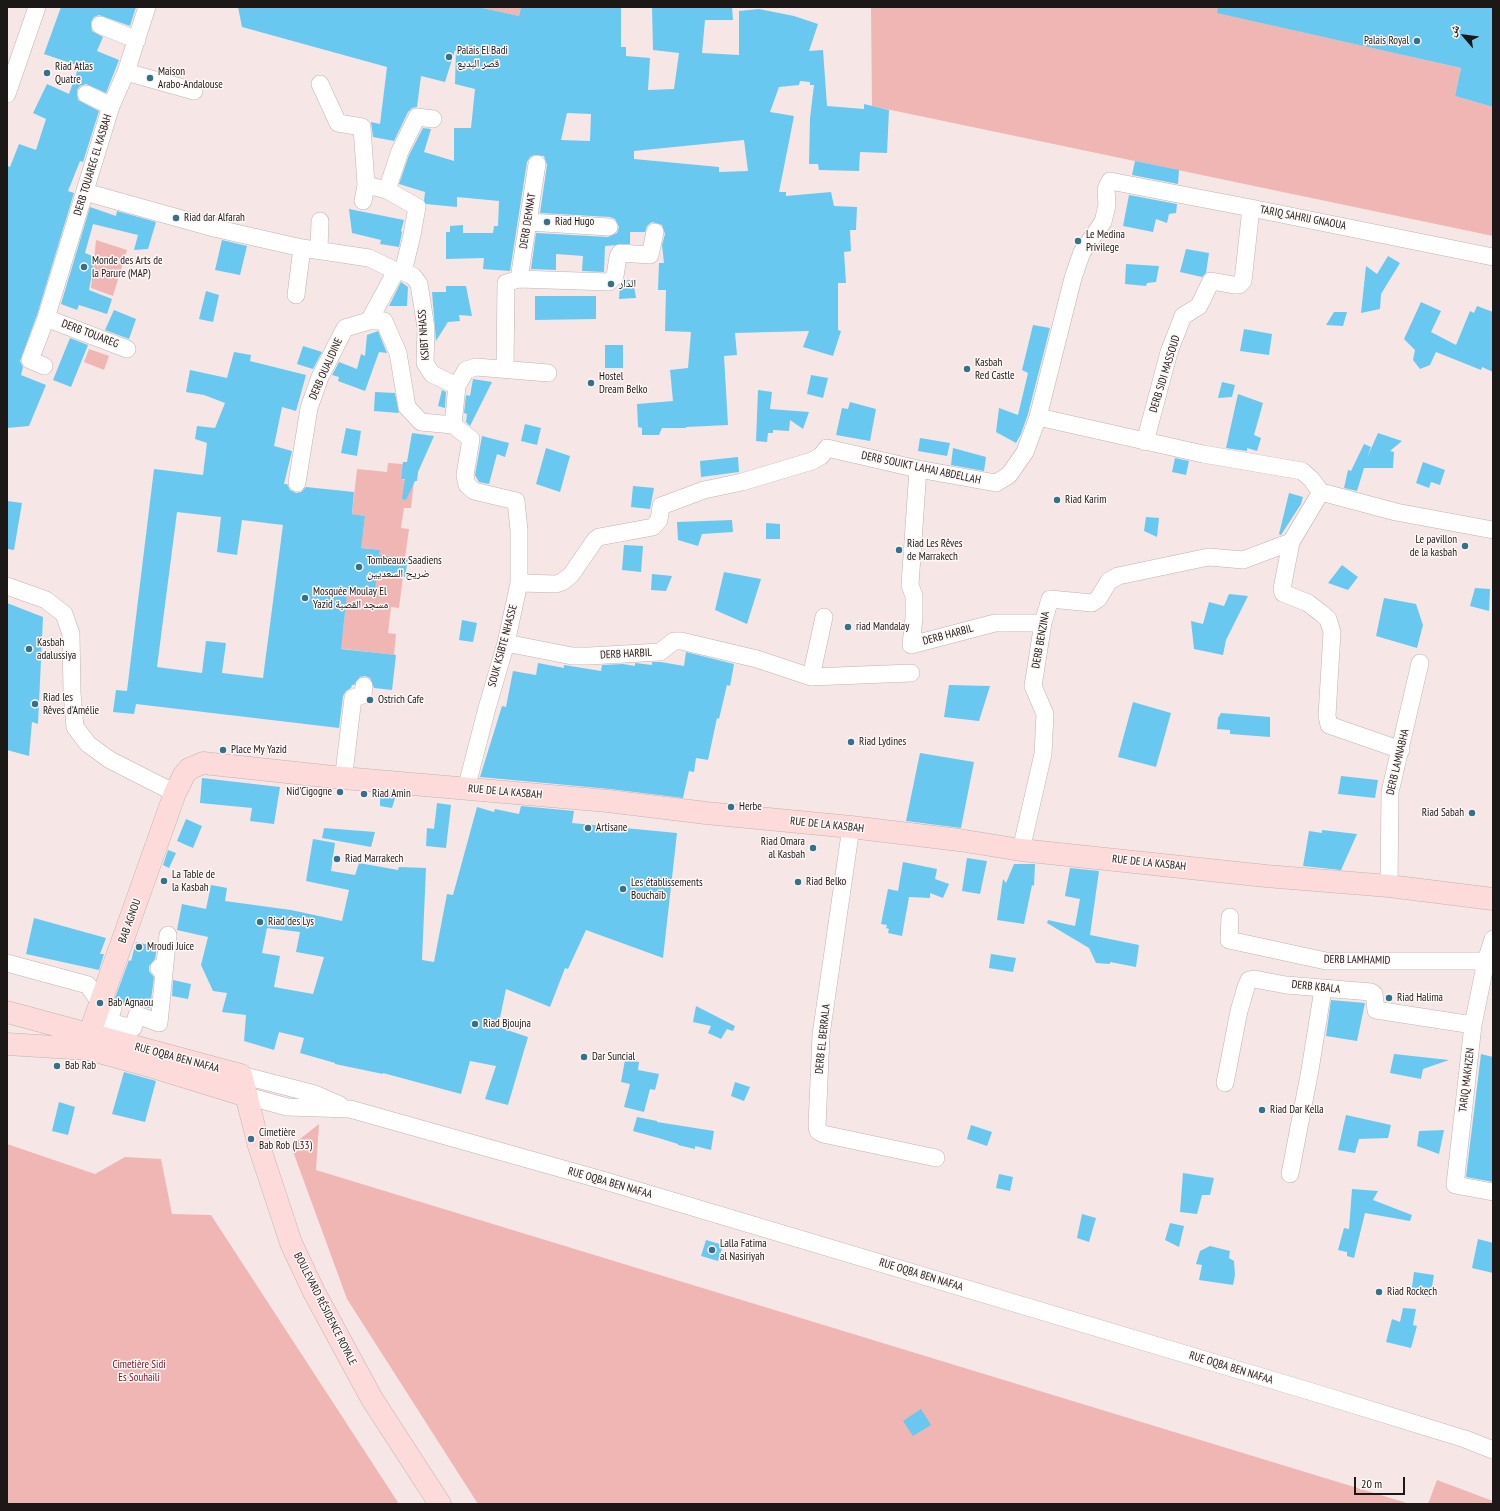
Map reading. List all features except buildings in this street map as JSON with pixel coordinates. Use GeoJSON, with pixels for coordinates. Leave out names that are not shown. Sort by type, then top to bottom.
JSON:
{"type":"FeatureCollection","features":[{"type":"Feature","properties":{"kind":"street"},"geometry":{"type":"LineString","coordinates":[[7,94],[36,7]]}},
{"type":"Feature","properties":{"kind":"street","name":"DERB TOUAREG EL KASBAH"},"geometry":{"type":"LineString","coordinates":[[44,366],[30,360],[49,319],[111,106],[126,72],[147,7]]}},
{"type":"Feature","properties":{"kind":"street"},"geometry":{"type":"LineString","coordinates":[[100,25],[137,40]]}},
{"type":"Feature","properties":{"kind":"street"},"geometry":{"type":"LineString","coordinates":[[126,72],[194,91]]}},
{"type":"Feature","properties":{"kind":"street"},"geometry":{"type":"LineString","coordinates":[[320,84],[338,123],[362,127],[364,193],[387,190],[417,207],[404,273],[369,321]]}},
{"type":"Feature","properties":{"kind":"street"},"geometry":{"type":"LineString","coordinates":[[86,94],[111,106]]}},
{"type":"Feature","properties":{"kind":"street"},"geometry":{"type":"LineString","coordinates":[[387,190],[400,151],[417,117],[433,119]]}},
{"type":"Feature","properties":{"kind":"street","name":"DERB DEMNAT"},"geometry":{"type":"LineString","coordinates":[[519,279],[537,164]]}},
{"type":"Feature","properties":{"kind":"street","name":"TARIQ SAHRIJ GNAOUA"},"geometry":{"type":"LineString","coordinates":[[1112,181],[1493,257]]}},
{"type":"Feature","properties":{"kind":"street","name":"DERB SOUIKT LAHAJ ABDELLAH"},"geometry":{"type":"LineString","coordinates":[[519,584],[556,584],[562,582],[571,575],[595,540],[599,537],[653,527],[659,520],[661,506],[704,490],[742,482],[812,461],[822,456],[827,448],[918,469],[996,483],[1009,475],[1025,452],[1038,417],[1071,285],[1082,252],[1103,222],[1107,206],[1106,189],[1108,183],[1112,181]]}},
{"type":"Feature","properties":{"kind":"street"},"geometry":{"type":"LineString","coordinates":[[85,192],[214,228],[302,248],[370,258],[404,273]]}},
{"type":"Feature","properties":{"kind":"street","name":"DERB SIDI MASSOUD"},"geometry":{"type":"LineString","coordinates":[[1145,442],[1169,352],[1183,316],[1199,306],[1211,281],[1234,285],[1239,285],[1243,281],[1251,208]]}},
{"type":"Feature","properties":{"kind":"street"},"geometry":{"type":"LineString","coordinates":[[319,250],[320,221]]}},
{"type":"Feature","properties":{"kind":"street"},"geometry":{"type":"LineString","coordinates":[[528,222],[609,227]]}},
{"type":"Feature","properties":{"kind":"street"},"geometry":{"type":"LineString","coordinates":[[505,368],[505,286],[509,281],[519,279],[610,282],[615,276],[620,253],[650,255],[655,232]]}},
{"type":"Feature","properties":{"kind":"street"},"geometry":{"type":"LineString","coordinates":[[296,295],[302,248]]}},
{"type":"Feature","properties":{"kind":"street","name":"KSIBT NHASS"},"geometry":{"type":"LineString","coordinates":[[404,273],[419,284],[426,328],[424,363],[432,374],[457,386]]}},
{"type":"Feature","properties":{"kind":"street","name":"DERB TOUAREG"},"geometry":{"type":"LineString","coordinates":[[49,319],[128,349]]}},
{"type":"Feature","properties":{"kind":"street"},"geometry":{"type":"LineString","coordinates":[[369,321],[384,321],[398,353],[407,407],[421,422],[453,425],[457,386],[466,370],[476,367],[505,368],[548,373]]}},
{"type":"Feature","properties":{"kind":"street","name":"DERB OUALIDINE"},"geometry":{"type":"LineString","coordinates":[[296,483],[309,408],[320,377],[345,328],[369,321]]}},
{"type":"Feature","properties":{"kind":"street"},"geometry":{"type":"LineString","coordinates":[[1038,417],[1145,442],[1302,471],[1311,479],[1321,492],[1396,512],[1493,530]]}},
{"type":"Feature","properties":{"kind":"street","name":"SOUK KSIBTE NHASSE"},"geometry":{"type":"LineString","coordinates":[[453,425],[471,439],[465,476],[467,485],[474,491],[516,500],[519,530],[519,584],[506,643],[466,789]]}},
{"type":"Feature","properties":{"kind":"street","name":"DERB HARBIL"},"geometry":{"type":"LineString","coordinates":[[918,469],[910,585],[914,596],[914,618],[911,645],[995,623],[1043,623]]}},
{"type":"Feature","properties":{"kind":"street"},"geometry":{"type":"LineString","coordinates":[[1321,492],[1291,542],[1282,589],[1283,592],[1308,603],[1328,619],[1332,632],[1328,716],[1329,725],[1401,750]]}},
{"type":"Feature","properties":{"kind":"street","name":"DERB BENZINA"},"geometry":{"type":"LineString","coordinates":[[1021,850],[1043,754],[1045,714],[1033,686],[1043,623],[1050,599],[1092,603],[1098,598],[1109,581],[1118,576],[1199,558],[1209,557],[1242,560],[1291,542]]}},
{"type":"Feature","properties":{"kind":"street"},"geometry":{"type":"LineString","coordinates":[[7,586],[46,600],[64,614],[71,634],[72,692],[75,727],[88,744],[121,767],[175,792]]}},
{"type":"Feature","properties":{"kind":"street"},"geometry":{"type":"LineString","coordinates":[[824,617],[811,677],[911,673]]}},
{"type":"Feature","properties":{"kind":"street","name":"DERB HARBIL"},"geometry":{"type":"LineString","coordinates":[[506,643],[572,656],[589,656],[660,652],[674,641],[681,641],[757,659],[811,677]]}},
{"type":"Feature","properties":{"kind":"street","name":"DERB LAMNABHA"},"geometry":{"type":"LineString","coordinates":[[1388,886],[1390,792],[1401,750],[1420,663]]}},
{"type":"Feature","properties":{"kind":"street"},"geometry":{"type":"LineString","coordinates":[[343,779],[353,698],[363,695],[364,686]]}},
{"type":"Feature","properties":{"kind":"street","name":"RUE DE LA KASBAH"},"geometry":{"type":"LineString","coordinates":[[175,792],[189,769],[203,762],[343,779],[608,801],[851,827],[960,840],[1021,850],[1259,875],[1388,886],[1493,899]]}},
{"type":"Feature","properties":{"kind":"street","name":"BAB AGNOU"},"geometry":{"type":"LineString","coordinates":[[88,1042],[175,792]]}},
{"type":"Feature","properties":{"kind":"street","name":"DERB EL BERRALA"},"geometry":{"type":"LineString","coordinates":[[851,827],[822,1035],[817,1126],[818,1131],[822,1134],[936,1158]]}},
{"type":"Feature","properties":{"kind":"street","name":"DERB LAMHAMID"},"geometry":{"type":"LineString","coordinates":[[1230,918],[1229,940],[1326,960],[1486,961]]}},
{"type":"Feature","properties":{"kind":"street"},"geometry":{"type":"LineString","coordinates":[[7,963],[88,985],[100,1004],[113,1008],[109,1022],[133,1028],[137,1015],[159,1023],[161,970],[168,935]]}},
{"type":"Feature","properties":{"kind":"street","name":"TARIQ MAKHZEN"},"geometry":{"type":"LineString","coordinates":[[1493,939],[1486,961],[1473,1025],[1455,1185],[1493,1192]]}},
{"type":"Feature","properties":{"kind":"street","name":"DERB KBALA"},"geometry":{"type":"LineString","coordinates":[[1225,1083],[1240,1011],[1249,980],[1254,979],[1323,989],[1371,992],[1374,994],[1376,1010],[1473,1025]]}},
{"type":"Feature","properties":{"kind":"street"},"geometry":{"type":"LineString","coordinates":[[1290,1174],[1310,1070],[1323,989]]}},
{"type":"Feature","properties":{"kind":"street","name":"RUE OQBA BEN NAFAA"},"geometry":{"type":"LineString","coordinates":[[7,1012],[154,1067],[247,1096],[287,1107],[346,1108]]}},
{"type":"Feature","properties":{"kind":"street","name":"RUE OQBA BEN NAFAA"},"geometry":{"type":"LineString","coordinates":[[7,1044],[88,1042],[241,1075],[315,1094],[346,1108],[655,1196],[1319,1394],[1465,1439],[1493,1450]]}},
{"type":"Feature","properties":{"kind":"street","name":"BOULEVARD RÉSIDENCE ROYALE"},"geometry":{"type":"LineString","coordinates":[[241,1075],[259,1146],[291,1243],[314,1292],[372,1399],[440,1504]]}},
{"type":"Feature","properties":{"kind":"green space"},"geometry":{"type":"Polygon","coordinates":[[[478,7],[521,7],[519,16],[478,7]]]}},
{"type":"Feature","properties":{"kind":"green space"},"geometry":{"type":"Polygon","coordinates":[[[871,7],[1224,7],[1223,14],[1461,68],[1455,96],[1493,107],[1493,236],[872,106],[871,7]]]}},
{"type":"Feature","properties":{"kind":"green space"},"geometry":{"type":"Polygon","coordinates":[[[96,240],[127,250],[113,296],[91,288],[96,240]]]}},
{"type":"Feature","properties":{"kind":"green space"},"geometry":{"type":"Polygon","coordinates":[[[89,349],[109,356],[104,370],[84,362],[89,349]]]}},
{"type":"Feature","properties":{"kind":"green space"},"geometry":{"type":"Polygon","coordinates":[[[388,463],[403,464],[401,479],[414,481],[411,508],[404,508],[401,528],[409,529],[405,558],[397,558],[403,577],[399,608],[391,607],[388,633],[396,634],[394,655],[336,648],[343,631],[345,610],[342,593],[379,550],[348,546],[350,530],[363,532],[365,516],[352,514],[357,469],[387,472],[388,463]]]}},
{"type":"Feature","properties":{"kind":"green space"},"geometry":{"type":"Polygon","coordinates":[[[319,1124],[316,1170],[1410,1504],[478,1504],[347,1299],[291,1146],[319,1124]]]}},
{"type":"Feature","properties":{"kind":"green space","name":"Cimetière Sidi Es Souhaili"},"geometry":{"type":"Polygon","coordinates":[[[7,1144],[95,1174],[125,1157],[161,1159],[172,1214],[211,1215],[399,1504],[7,1504],[7,1144]]]}},
{"type":"Feature","properties":{"kind":"green space"},"geometry":{"type":"Polygon","coordinates":[[[1437,1480],[1493,1501],[1493,1504],[1428,1504],[1437,1480]]]}},
{"type":"Feature","properties":{"kind":"place","name":"Palais Royal"},"geometry":{"type":"Point","coordinates":[1417,41]}},
{"type":"Feature","properties":{"kind":"place","name":"Palais El Badi قصر البديع"},"geometry":{"type":"Point","coordinates":[449,57]}},
{"type":"Feature","properties":{"kind":"place","name":"Riad Atlas Quatre"},"geometry":{"type":"Point","coordinates":[47,73]}},
{"type":"Feature","properties":{"kind":"place","name":"Maison Arabo-Andalouse"},"geometry":{"type":"Point","coordinates":[150,78]}},
{"type":"Feature","properties":{"kind":"place","name":"Riad dar Alfarah"},"geometry":{"type":"Point","coordinates":[176,218]}},
{"type":"Feature","properties":{"kind":"place","name":"Riad Hugo"},"geometry":{"type":"Point","coordinates":[547,222]}},
{"type":"Feature","properties":{"kind":"place","name":"Le Medina Privilege"},"geometry":{"type":"Point","coordinates":[1078,241]}},
{"type":"Feature","properties":{"kind":"place","name":"Monde des Arts de la Parure (MAP)"},"geometry":{"type":"Point","coordinates":[84,267]}},
{"type":"Feature","properties":{"kind":"place","name":"الدار"},"geometry":{"type":"Point","coordinates":[611,284]}},
{"type":"Feature","properties":{"kind":"place","name":"Kasbah Red Castle"},"geometry":{"type":"Point","coordinates":[967,369]}},
{"type":"Feature","properties":{"kind":"place","name":"Hostel Dream Belko"},"geometry":{"type":"Point","coordinates":[591,383]}},
{"type":"Feature","properties":{"kind":"place","name":"Riad Karim"},"geometry":{"type":"Point","coordinates":[1057,500]}},
{"type":"Feature","properties":{"kind":"place","name":"Le pavillon de la kasbah"},"geometry":{"type":"Point","coordinates":[1465,546]}},
{"type":"Feature","properties":{"kind":"place","name":"Riad Les Rêves de Marrakech"},"geometry":{"type":"Point","coordinates":[899,550]}},
{"type":"Feature","properties":{"kind":"place","name":"Tombeaux Saadiens ضريح السعديين"},"geometry":{"type":"Point","coordinates":[359,567]}},
{"type":"Feature","properties":{"kind":"place","name":"Mosquée Moulay El Yazid مسجد القصبة"},"geometry":{"type":"Point","coordinates":[305,598]}},
{"type":"Feature","properties":{"kind":"place","name":"riad Mandalay"},"geometry":{"type":"Point","coordinates":[848,627]}},
{"type":"Feature","properties":{"kind":"place","name":"Kasbah adalussiya"},"geometry":{"type":"Point","coordinates":[29,649]}},
{"type":"Feature","properties":{"kind":"place","name":"Ostrich Cafe"},"geometry":{"type":"Point","coordinates":[370,700]}},
{"type":"Feature","properties":{"kind":"place","name":"Riad les Rêves d'Amélie"},"geometry":{"type":"Point","coordinates":[35,704]}},
{"type":"Feature","properties":{"kind":"place","name":"Riad Lydines"},"geometry":{"type":"Point","coordinates":[851,742]}},
{"type":"Feature","properties":{"kind":"place","name":"Place My Yazid"},"geometry":{"type":"Point","coordinates":[223,750]}},
{"type":"Feature","properties":{"kind":"place","name":"Nid'Cigogne"},"geometry":{"type":"Point","coordinates":[340,792]}},
{"type":"Feature","properties":{"kind":"place","name":"Riad Amin"},"geometry":{"type":"Point","coordinates":[364,794]}},
{"type":"Feature","properties":{"kind":"place","name":"Herbe"},"geometry":{"type":"Point","coordinates":[731,807]}},
{"type":"Feature","properties":{"kind":"place","name":"Riad Sabah"},"geometry":{"type":"Point","coordinates":[1472,813]}},
{"type":"Feature","properties":{"kind":"place","name":"Artisane"},"geometry":{"type":"Point","coordinates":[588,828]}},
{"type":"Feature","properties":{"kind":"place","name":"Riad Omara al Kasbah"},"geometry":{"type":"Point","coordinates":[813,848]}},
{"type":"Feature","properties":{"kind":"place","name":"Riad Marrakech"},"geometry":{"type":"Point","coordinates":[337,859]}},
{"type":"Feature","properties":{"kind":"place","name":"La Table de la Kasbah"},"geometry":{"type":"Point","coordinates":[164,881]}},
{"type":"Feature","properties":{"kind":"place","name":"Riad Belko"},"geometry":{"type":"Point","coordinates":[798,882]}},
{"type":"Feature","properties":{"kind":"place","name":"Les établissements Bouchaïb"},"geometry":{"type":"Point","coordinates":[623,889]}},
{"type":"Feature","properties":{"kind":"place","name":"Riad des Lys"},"geometry":{"type":"Point","coordinates":[260,922]}},
{"type":"Feature","properties":{"kind":"place","name":"Mroudi Juice"},"geometry":{"type":"Point","coordinates":[139,947]}},
{"type":"Feature","properties":{"kind":"place","name":"Riad Halima"},"geometry":{"type":"Point","coordinates":[1389,998]}},
{"type":"Feature","properties":{"kind":"place","name":"Bab Agnaou"},"geometry":{"type":"Point","coordinates":[100,1003]}},
{"type":"Feature","properties":{"kind":"place","name":"Riad Bjoujna"},"geometry":{"type":"Point","coordinates":[475,1024]}},
{"type":"Feature","properties":{"kind":"place","name":"Dar Suncial"},"geometry":{"type":"Point","coordinates":[584,1057]}},
{"type":"Feature","properties":{"kind":"place","name":"Bab Rab"},"geometry":{"type":"Point","coordinates":[57,1066]}},
{"type":"Feature","properties":{"kind":"place","name":"Riad Dar Kella"},"geometry":{"type":"Point","coordinates":[1262,1110]}},
{"type":"Feature","properties":{"kind":"place","name":"Cimetière Bab Rob (L33)"},"geometry":{"type":"Point","coordinates":[251,1139]}},
{"type":"Feature","properties":{"kind":"place","name":"Lalla Fatima al Nasiriyah"},"geometry":{"type":"Point","coordinates":[712,1250]}},
{"type":"Feature","properties":{"kind":"place","name":"Riad Rockech"},"geometry":{"type":"Point","coordinates":[1379,1292]}}]}
